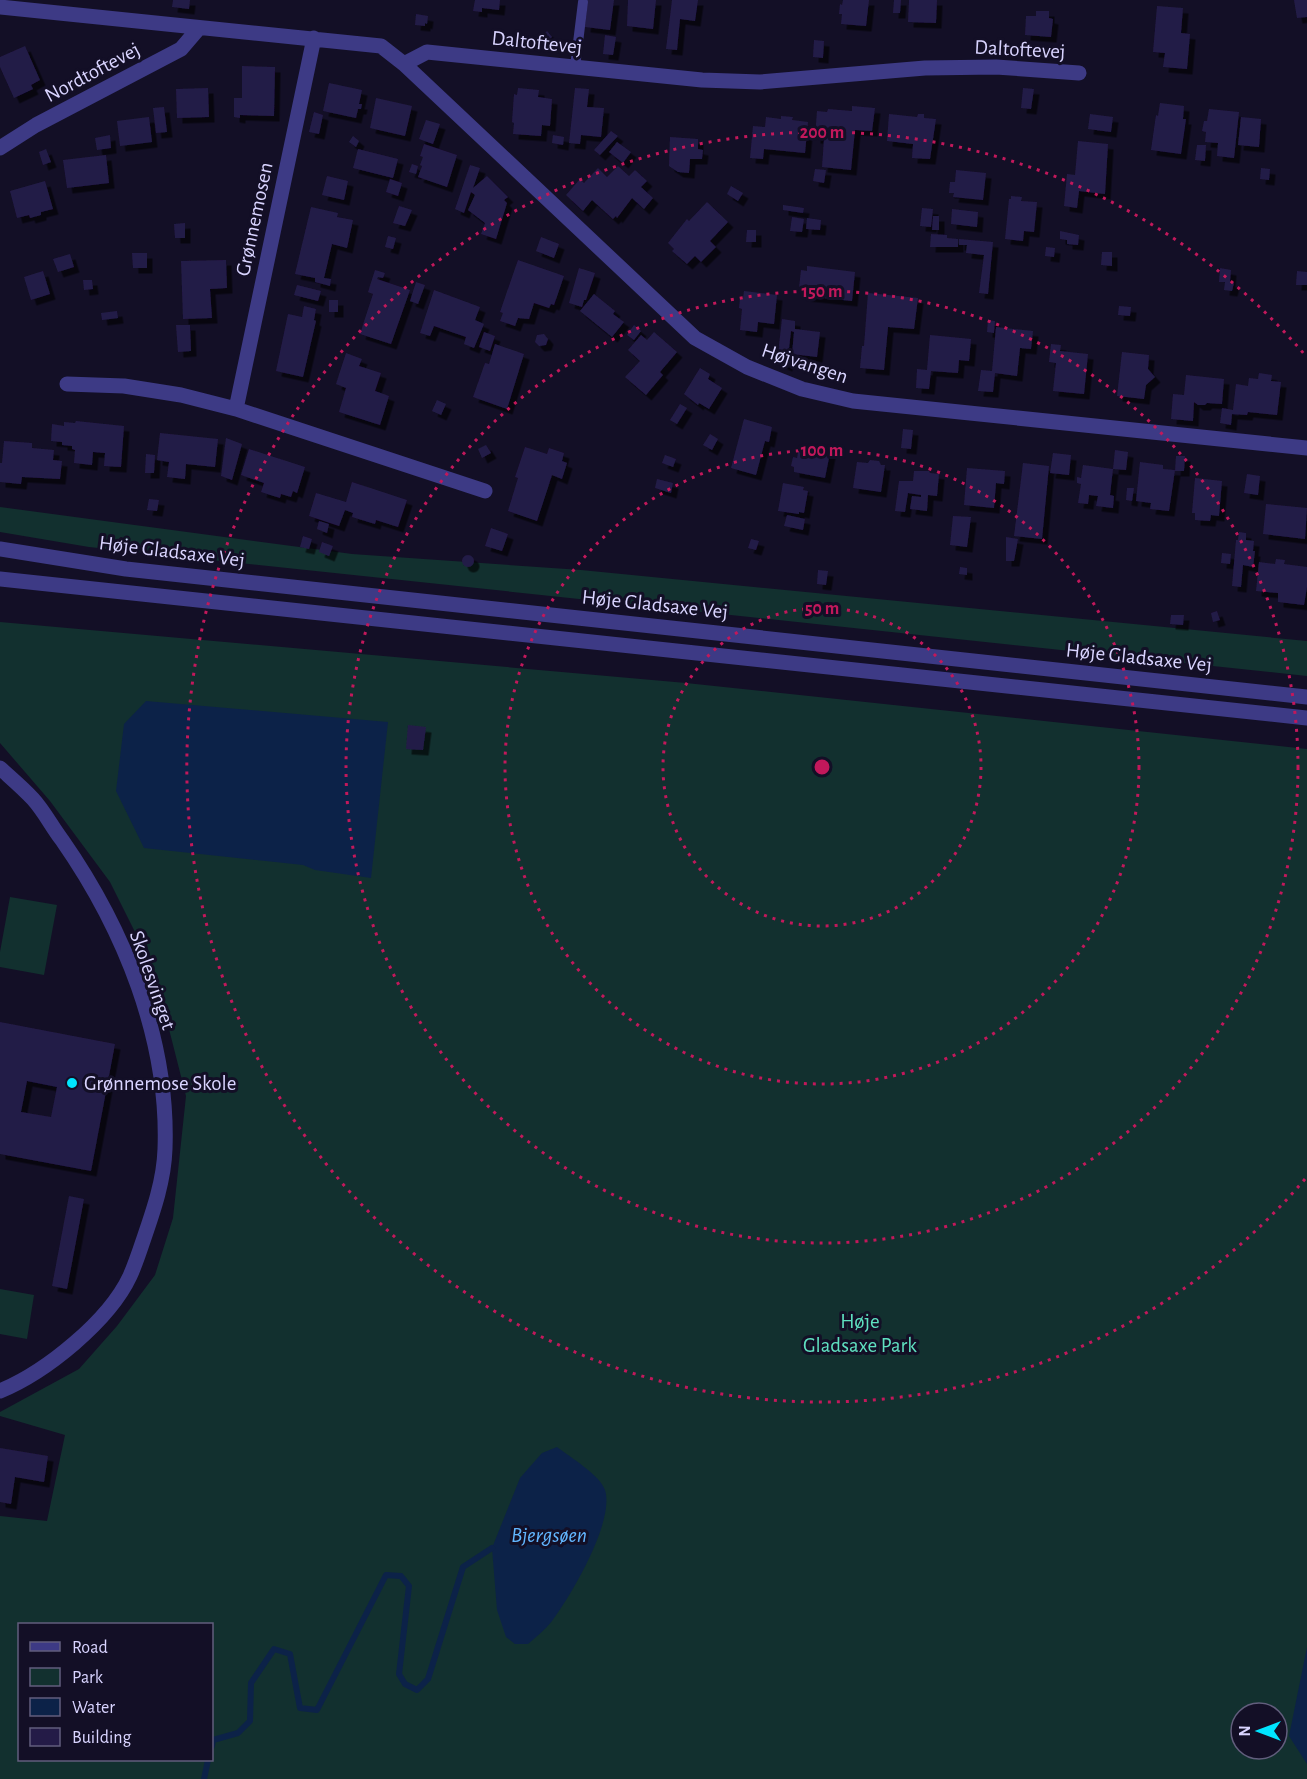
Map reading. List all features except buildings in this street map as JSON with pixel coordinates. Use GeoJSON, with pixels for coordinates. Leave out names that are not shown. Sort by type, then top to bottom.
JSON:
{"type":"FeatureCollection","features":[{"type":"Feature","properties":{"kind":"street"},"geometry":{"type":"LineString","coordinates":[[0,7],[381,46],[404,64]]}},
{"type":"Feature","properties":{"kind":"street","name":"Nordtoftevej"},"geometry":{"type":"LineString","coordinates":[[0,148],[36,125],[181,49],[199,28]]}},
{"type":"Feature","properties":{"kind":"street","name":"Grønnemosen"},"geometry":{"type":"LineString","coordinates":[[236,409],[314,38]]}},
{"type":"Feature","properties":{"kind":"street","name":"Daltoftevej"},"geometry":{"type":"LineString","coordinates":[[404,64],[427,52],[702,80],[760,82],[926,68],[996,67],[1079,73]]}},
{"type":"Feature","properties":{"kind":"street","name":"Højvangen"},"geometry":{"type":"LineString","coordinates":[[404,64],[695,338],[747,367],[802,389],[853,400],[1307,448]]}},
{"type":"Feature","properties":{"kind":"street"},"geometry":{"type":"LineString","coordinates":[[67,384],[124,386],[169,393],[236,409],[484,491]]}},
{"type":"Feature","properties":{"kind":"street","name":"Høje Gladsaxe Vej"},"geometry":{"type":"LineString","coordinates":[[0,549],[126,569],[1307,697]]}},
{"type":"Feature","properties":{"kind":"street","name":"Høje Gladsaxe Vej"},"geometry":{"type":"LineString","coordinates":[[0,579],[1307,718]]}},
{"type":"Feature","properties":{"kind":"street","name":"Skolesvinget"},"geometry":{"type":"LineString","coordinates":[[0,768],[34,800],[78,863],[120,940],[148,1015],[163,1091],[165,1150],[156,1204],[130,1277],[103,1315],[59,1357],[0,1391]]}},
{"type":"Feature","properties":{"kind":"lane"},"geometry":{"type":"LineString","coordinates":[[575,67],[583,2]]}},
{"type":"Feature","properties":{"kind":"green space"},"geometry":{"type":"Polygon","coordinates":[[[0,507],[352,554],[581,570],[1307,641],[1307,676],[89,547],[0,532],[0,507]]]}},
{"type":"Feature","properties":{"kind":"green space","name":"Høje Gladsaxe Park"},"geometry":{"type":"Polygon","coordinates":[[[0,622],[686,683],[1307,749],[1307,1779],[0,1779],[0,1516],[47,1521],[65,1435],[0,1416],[0,1412],[79,1369],[117,1326],[155,1275],[173,1218],[186,1096],[154,970],[110,882],[50,801],[0,743],[0,622]]]}},
{"type":"Feature","properties":{"kind":"green space"},"geometry":{"type":"Polygon","coordinates":[[[10,897],[57,905],[44,975],[0,967],[0,952],[10,897]]]}},
{"type":"Feature","properties":{"kind":"green space"},"geometry":{"type":"Polygon","coordinates":[[[0,1289],[34,1295],[27,1339],[0,1334],[0,1289]]]}},
{"type":"Feature","properties":{"kind":"water"},"geometry":{"type":"Polygon","coordinates":[[[146,701],[388,722],[371,878],[315,870],[303,865],[144,848],[116,791],[124,724],[146,701]]]}},
{"type":"Feature","properties":{"kind":"water","name":"Bjergsøen"},"geometry":{"type":"Polygon","coordinates":[[[557,1447],[591,1472],[602,1484],[606,1504],[604,1520],[580,1577],[552,1621],[528,1644],[515,1644],[506,1637],[497,1610],[492,1548],[520,1478],[542,1453],[557,1447]]]}},
{"type":"Feature","properties":{"kind":"water"},"geometry":{"type":"Polygon","coordinates":[[[1307,1647],[1307,1764],[1289,1736],[1307,1647]]]}},
{"type":"Feature","properties":{"kind":"waterway"},"geometry":{"type":"LineString","coordinates":[[213,1740],[238,1733],[250,1721],[251,1683],[274,1649],[290,1654],[300,1708],[317,1710],[386,1575],[401,1576],[409,1586],[399,1674],[405,1684],[417,1690],[428,1679],[463,1567],[492,1548]]}},
{"type":"Feature","properties":{"kind":"waterway"},"geometry":{"type":"LineString","coordinates":[[204,1779],[208,1761]]}},
{"type":"Feature","properties":{"kind":"place","name":"Grønnemose Skole"},"geometry":{"type":"Point","coordinates":[72,1083]}}]}
